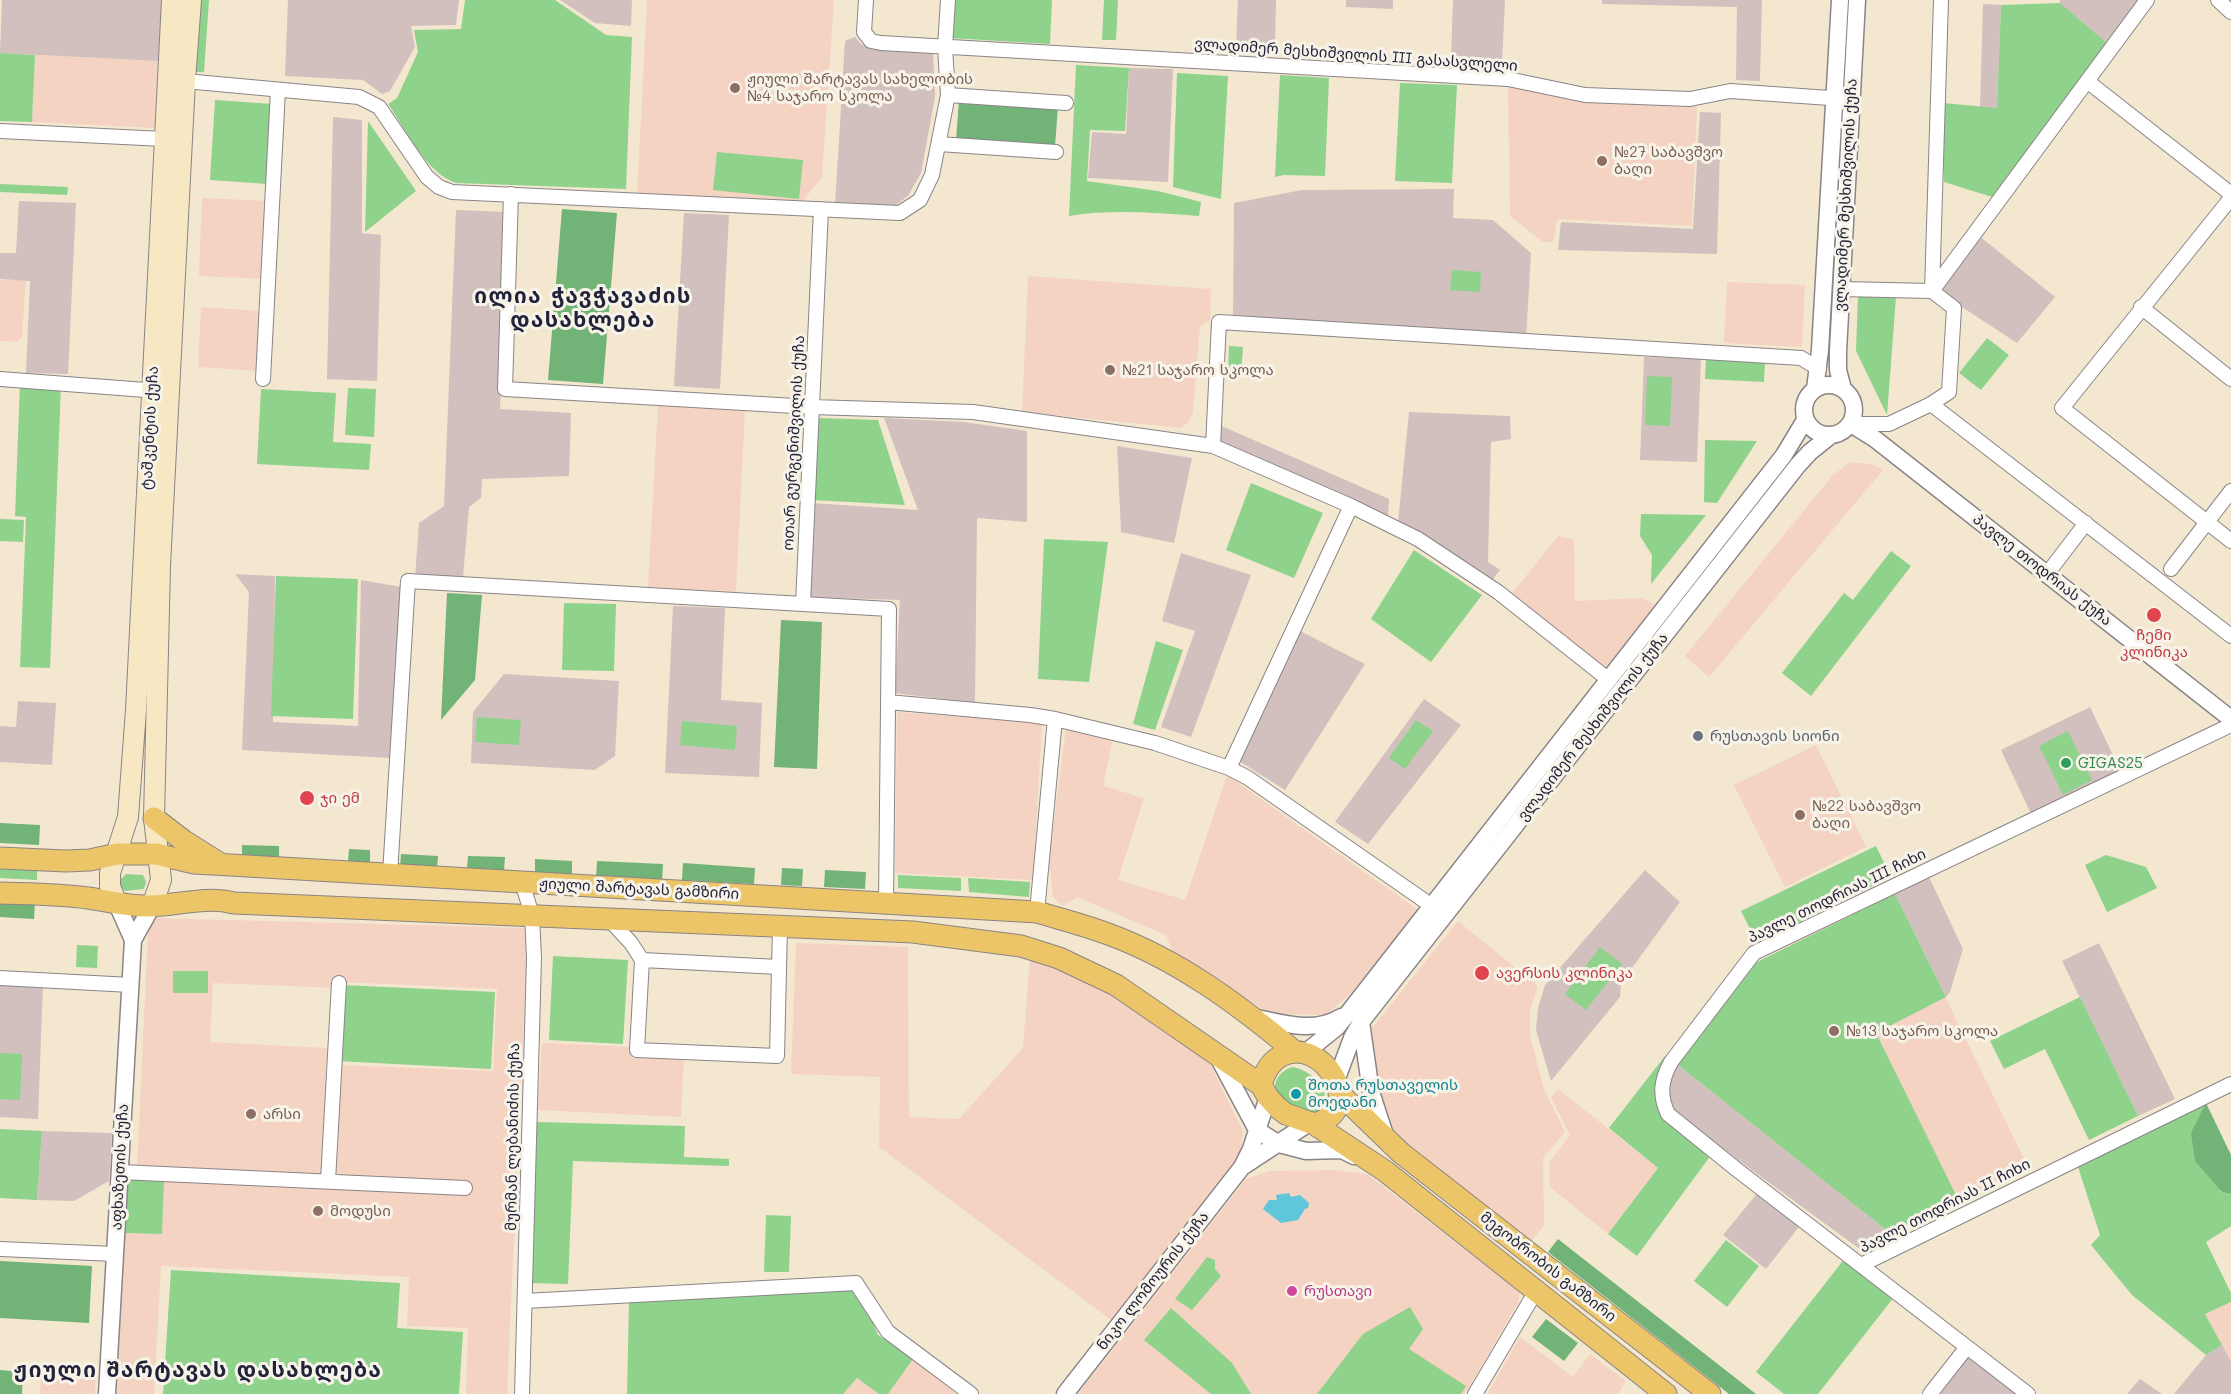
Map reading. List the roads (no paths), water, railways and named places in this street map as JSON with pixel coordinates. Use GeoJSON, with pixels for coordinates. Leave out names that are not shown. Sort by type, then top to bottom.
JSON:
{"type":"FeatureCollection","features":[{"type":"Feature","properties":{"kind":"main road","name":"ტაშკენტის ქუჩა"},"geometry":{"type":"LineString","coordinates":[[156,854],[154,818],[160,566],[165,139],[172,0]]}},
{"type":"Feature","properties":{"kind":"main road","name":"ტაშკენტის ქუჩა"},"geometry":{"type":"LineString","coordinates":[[117,854],[128,818],[191,0]]}},
{"type":"Feature","properties":{"kind":"main road"},"geometry":{"type":"LineString","coordinates":[[154,818],[184,841],[222,864]]}},
{"type":"Feature","properties":{"kind":"main road"},"geometry":{"type":"LineString","coordinates":[[117,854],[110,873],[110,886],[117,904]]}},
{"type":"Feature","properties":{"kind":"main road","name":"ჟიული შარტავას გამზირი"},"geometry":{"type":"LineString","coordinates":[[0,858],[66,861],[90,860],[117,854],[156,854],[194,863],[1037,912],[1108,934],[1153,954],[1253,1017]]}},
{"type":"Feature","properties":{"kind":"main road"},"geometry":{"type":"LineString","coordinates":[[152,906],[160,880],[156,854]]}},
{"type":"Feature","properties":{"kind":"main road","name":"ჟიული შარტავას გამზირი"},"geometry":{"type":"LineString","coordinates":[[0,893],[88,898],[117,904],[152,906],[194,900],[215,900],[913,932],[1030,949],[1059,958],[1116,985],[1218,1057]]}},
{"type":"Feature","properties":{"kind":"main road"},"geometry":{"type":"LineString","coordinates":[[1253,1017],[1300,1052],[1327,1067],[1338,1087],[1386,1140]]}},
{"type":"Feature","properties":{"kind":"main road"},"geometry":{"type":"LineString","coordinates":[[1264,1091],[1263,1077],[1272,1063],[1279,1057],[1300,1052]]}},
{"type":"Feature","properties":{"kind":"main road"},"geometry":{"type":"LineString","coordinates":[[1218,1057],[1264,1091],[1286,1114],[1311,1123],[1385,1171]]}},
{"type":"Feature","properties":{"kind":"main road"},"geometry":{"type":"LineString","coordinates":[[1311,1123],[1326,1121],[1333,1113],[1338,1087]]}},
{"type":"Feature","properties":{"kind":"main road","name":"მეგობრობის გამზირი"},"geometry":{"type":"LineString","coordinates":[[1386,1140],[1710,1394]]}},
{"type":"Feature","properties":{"kind":"main road","name":"მეგობრობის გამზირი"},"geometry":{"type":"LineString","coordinates":[[1385,1171],[1666,1394]]}},
{"type":"Feature","properties":{"kind":"street","name":"ვლადიმერ მესხიშვილის III გასასვლელი"},"geometry":{"type":"LineString","coordinates":[[866,0],[864,32],[871,41],[881,43],[1508,79],[1585,95],[1690,99],[1730,92],[1852,99]]}},
{"type":"Feature","properties":{"kind":"street"},"geometry":{"type":"LineString","coordinates":[[185,81],[359,97],[379,107],[427,177],[439,187],[452,192],[900,213],[920,200],[932,175],[939,144],[948,95],[945,47],[948,0]]}},
{"type":"Feature","properties":{"kind":"street","name":"ვლადიმერ მესხიშვილის ქუჩა"},"geometry":{"type":"LineString","coordinates":[[1815,389],[1819,369],[1840,0]]}},
{"type":"Feature","properties":{"kind":"street","name":"ვლადიმერ მესხიშვილის ქუჩა"},"geometry":{"type":"LineString","coordinates":[[1843,389],[1838,370],[1857,0]]}},
{"type":"Feature","properties":{"kind":"street"},"geometry":{"type":"LineString","coordinates":[[1932,291],[1941,0]]}},
{"type":"Feature","properties":{"kind":"street"},"geometry":{"type":"LineString","coordinates":[[1932,291],[2147,0]]}},
{"type":"Feature","properties":{"kind":"street"},"geometry":{"type":"LineString","coordinates":[[2218,0],[2231,12]]}},
{"type":"Feature","properties":{"kind":"street"},"geometry":{"type":"LineString","coordinates":[[2087,81],[2231,196],[2062,408],[2231,541]]}},
{"type":"Feature","properties":{"kind":"street"},"geometry":{"type":"LineString","coordinates":[[263,379],[278,90]]}},
{"type":"Feature","properties":{"kind":"street"},"geometry":{"type":"LineString","coordinates":[[948,95],[1066,102]]}},
{"type":"Feature","properties":{"kind":"street"},"geometry":{"type":"LineString","coordinates":[[0,131],[165,139]]}},
{"type":"Feature","properties":{"kind":"street"},"geometry":{"type":"LineString","coordinates":[[939,144],[1056,152]]}},
{"type":"Feature","properties":{"kind":"street"},"geometry":{"type":"LineString","coordinates":[[511,194],[505,389],[812,407],[973,412],[1213,446],[1351,506],[1418,539],[1498,592],[1609,680]]}},
{"type":"Feature","properties":{"kind":"street","name":"ოთარ გურგენიშვილის ქუჩა"},"geometry":{"type":"LineString","coordinates":[[802,604],[821,210]]}},
{"type":"Feature","properties":{"kind":"street"},"geometry":{"type":"LineString","coordinates":[[1841,289],[1932,291],[1954,308],[1948,392],[1931,404],[1889,424],[1851,424]]}},
{"type":"Feature","properties":{"kind":"street"},"geometry":{"type":"LineString","coordinates":[[2141,307],[2231,379]]}},
{"type":"Feature","properties":{"kind":"street"},"geometry":{"type":"LineString","coordinates":[[1213,446],[1219,322],[1801,358],[1819,369]]}},
{"type":"Feature","properties":{"kind":"street"},"geometry":{"type":"LineString","coordinates":[[0,364],[3,379],[161,391]]}},
{"type":"Feature","properties":{"kind":"street"},"geometry":{"type":"LineString","coordinates":[[1829,385],[1843,389],[1850,396],[1854,405],[1851,424],[1845,430],[1830,436],[1820,435],[1811,429],[1805,420],[1804,403],[1815,389],[1829,385]]}},
{"type":"Feature","properties":{"kind":"street"},"geometry":{"type":"LineString","coordinates":[[1931,404],[2231,636]]}},
{"type":"Feature","properties":{"kind":"street","name":"ვლადიმერ მესხიშვილის ქუჩა"},"geometry":{"type":"LineString","coordinates":[[1355,1017],[1432,906],[1784,455],[1805,420]]}},
{"type":"Feature","properties":{"kind":"street","name":"პავლე თოდრიას ქუჩა"},"geometry":{"type":"LineString","coordinates":[[1851,424],[1875,439],[2229,716]]}},
{"type":"Feature","properties":{"kind":"street","name":"ვლადიმერ მესხიშვილის ქუჩა"},"geometry":{"type":"LineString","coordinates":[[1355,1017],[1798,465],[1830,436]]}},
{"type":"Feature","properties":{"kind":"street"},"geometry":{"type":"LineString","coordinates":[[2171,569],[2231,491]]}},
{"type":"Feature","properties":{"kind":"street"},"geometry":{"type":"LineString","coordinates":[[1229,768],[1351,506]]}},
{"type":"Feature","properties":{"kind":"street"},"geometry":{"type":"LineString","coordinates":[[2047,574],[2086,523]]}},
{"type":"Feature","properties":{"kind":"street"},"geometry":{"type":"LineString","coordinates":[[390,874],[408,581],[889,609],[886,903]]}},
{"type":"Feature","properties":{"kind":"street"},"geometry":{"type":"LineString","coordinates":[[888,702],[1030,714],[1155,743],[1229,768],[1256,783],[1432,906]]}},
{"type":"Feature","properties":{"kind":"street","name":"პავლე თოდრიას III ჩიხი"},"geometry":{"type":"LineString","coordinates":[[1861,1265],[1668,1114],[1662,1102],[1661,1086],[1664,1073],[1671,1062],[1754,952],[2229,716]]}},
{"type":"Feature","properties":{"kind":"street"},"geometry":{"type":"LineString","coordinates":[[1037,912],[1055,719]]}},
{"type":"Feature","properties":{"kind":"street","name":"მურმან ლებანიძის ქუჩა"},"geometry":{"type":"LineString","coordinates":[[522,882],[532,915],[534,958],[522,1394]]}},
{"type":"Feature","properties":{"kind":"street","name":"აფხაზეთის ქუჩა"},"geometry":{"type":"LineString","coordinates":[[117,904],[133,940]]}},
{"type":"Feature","properties":{"kind":"street","name":"აფხაზეთის ქუჩა"},"geometry":{"type":"LineString","coordinates":[[107,1394],[133,940],[152,906]]}},
{"type":"Feature","properties":{"kind":"street"},"geometry":{"type":"LineString","coordinates":[[609,919],[631,943],[642,960],[637,1050],[777,1056],[780,926]]}},
{"type":"Feature","properties":{"kind":"street"},"geometry":{"type":"LineString","coordinates":[[642,960],[779,967]]}},
{"type":"Feature","properties":{"kind":"street"},"geometry":{"type":"LineString","coordinates":[[0,978],[130,985]]}},
{"type":"Feature","properties":{"kind":"street"},"geometry":{"type":"LineString","coordinates":[[328,1181],[339,983]]}},
{"type":"Feature","properties":{"kind":"street"},"geometry":{"type":"LineString","coordinates":[[1253,1017],[1304,1027],[1355,1017]]}},
{"type":"Feature","properties":{"kind":"street"},"geometry":{"type":"LineString","coordinates":[[1300,1052],[1355,1017]]}},
{"type":"Feature","properties":{"kind":"street"},"geometry":{"type":"LineString","coordinates":[[1338,1087],[1352,1038],[1355,1017]]}},
{"type":"Feature","properties":{"kind":"street"},"geometry":{"type":"LineString","coordinates":[[1355,1017],[1371,1092],[1386,1140]]}},
{"type":"Feature","properties":{"kind":"street"},"geometry":{"type":"LineString","coordinates":[[1218,1057],[1257,1130],[1279,1144],[1306,1151],[1342,1150],[1385,1171]]}},
{"type":"Feature","properties":{"kind":"street","name":"პავლე თოდრიას II ჩიხი"},"geometry":{"type":"LineString","coordinates":[[2028,1394],[1861,1265],[2231,1084]]}},
{"type":"Feature","properties":{"kind":"street"},"geometry":{"type":"LineString","coordinates":[[1257,1130],[1264,1091]]}},
{"type":"Feature","properties":{"kind":"street"},"geometry":{"type":"LineString","coordinates":[[1279,1144],[1311,1123]]}},
{"type":"Feature","properties":{"kind":"street","name":"ნიკო ლომოურის ქუჩა"},"geometry":{"type":"LineString","coordinates":[[1065,1394],[1242,1167],[1257,1130]]}},
{"type":"Feature","properties":{"kind":"street","name":"ნიკო ლომოურის ქუჩა"},"geometry":{"type":"LineString","coordinates":[[1242,1167],[1279,1144]]}},
{"type":"Feature","properties":{"kind":"street"},"geometry":{"type":"LineString","coordinates":[[120,1172],[465,1188]]}},
{"type":"Feature","properties":{"kind":"street"},"geometry":{"type":"LineString","coordinates":[[0,1249],[115,1254]]}},
{"type":"Feature","properties":{"kind":"street"},"geometry":{"type":"LineString","coordinates":[[525,1301],[856,1283],[888,1332],[971,1394]]}},
{"type":"Feature","properties":{"kind":"street"},"geometry":{"type":"LineString","coordinates":[[1475,1394],[1536,1291]]}},
{"type":"Feature","properties":{"kind":"street"},"geometry":{"type":"LineString","coordinates":[[1930,1394],[1967,1347]]}},
{"type":"Feature","properties":{"kind":"water"},"geometry":{"type":"Polygon","coordinates":[[[1289,1193],[1291,1197],[1300,1195],[1309,1203],[1308,1208],[1298,1220],[1281,1223],[1263,1209],[1269,1200],[1277,1200],[1276,1195],[1289,1193]]]}},
{"type":"Feature","properties":{"kind":"place","name":"ჟიული შარტავას სახელობის №4 საჯარო სკოლა"},"geometry":{"type":"Point","coordinates":[735,88]}},
{"type":"Feature","properties":{"kind":"place","name":"№27 საბავშვო ბაღი"},"geometry":{"type":"Point","coordinates":[1602,161]}},
{"type":"Feature","properties":{"kind":"place","name":"№21 საჯარო სკოლა"},"geometry":{"type":"Point","coordinates":[1110,370]}},
{"type":"Feature","properties":{"kind":"place","name":"ჩემი კლინიკა"},"geometry":{"type":"Point","coordinates":[2154,615]}},
{"type":"Feature","properties":{"kind":"place","name":"რუსთავის სიონი"},"geometry":{"type":"Point","coordinates":[1698,736]}},
{"type":"Feature","properties":{"kind":"place","name":"GIGAS25"},"geometry":{"type":"Point","coordinates":[2066,763]}},
{"type":"Feature","properties":{"kind":"place","name":"ჯი ემ"},"geometry":{"type":"Point","coordinates":[307,798]}},
{"type":"Feature","properties":{"kind":"place","name":"№22 საბავშვო ბაღი"},"geometry":{"type":"Point","coordinates":[1800,815]}},
{"type":"Feature","properties":{"kind":"place","name":"ავერსის კლინიკა"},"geometry":{"type":"Point","coordinates":[1482,973]}},
{"type":"Feature","properties":{"kind":"place","name":"№13 საჯარო სკოლა"},"geometry":{"type":"Point","coordinates":[1834,1031]}},
{"type":"Feature","properties":{"kind":"place","name":"შოთა რუსთაველის მოედანი"},"geometry":{"type":"Point","coordinates":[1296,1094]}},
{"type":"Feature","properties":{"kind":"place","name":"არსი"},"geometry":{"type":"Point","coordinates":[251,1114]}},
{"type":"Feature","properties":{"kind":"place","name":"მოდუსი"},"geometry":{"type":"Point","coordinates":[318,1211]}},
{"type":"Feature","properties":{"kind":"place","name":"რუსთავი"},"geometry":{"type":"Point","coordinates":[1292,1291]}},
{"type":"Feature","properties":{"kind":"district","name":"ილია ჭავჭავაძის დასახლება"},"geometry":{"type":"Point","coordinates":[583,309]}},
{"type":"Feature","properties":{"kind":"district","name":"ჟიული შარტავას დასახლება"},"geometry":{"type":"Point","coordinates":[198,1371]}}]}
